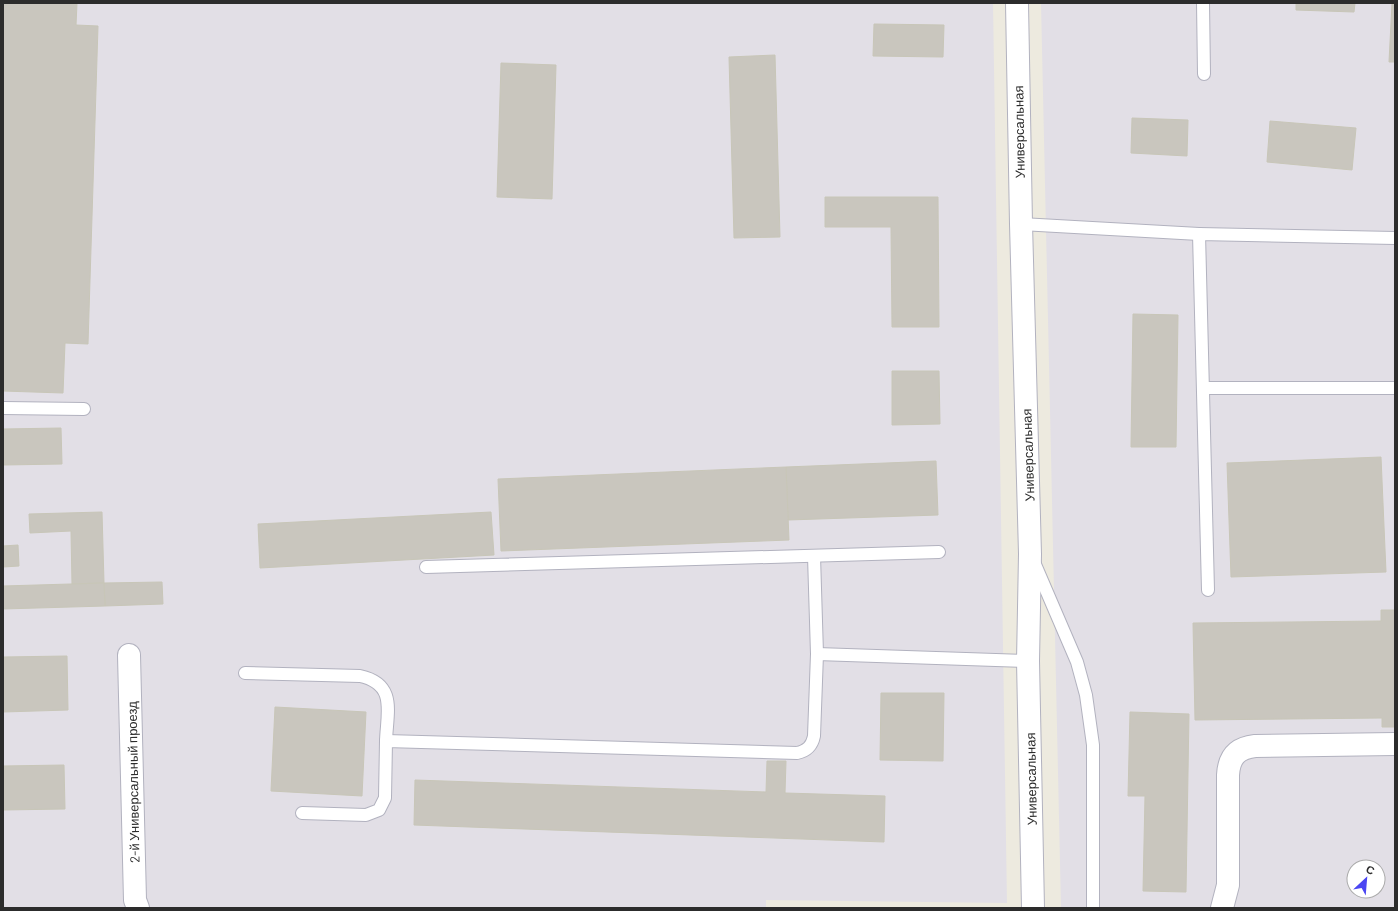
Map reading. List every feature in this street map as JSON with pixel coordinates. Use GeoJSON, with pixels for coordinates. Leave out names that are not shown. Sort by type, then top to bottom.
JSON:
{"type":"FeatureCollection","features":[{"type":"Feature","properties":{"kind":"street","name":"Универсальная"},"geometry":{"type":"LineString","coordinates":[[1017,3],[1021,224],[1030,554],[1028,661],[1033,908]]}},
{"type":"Feature","properties":{"kind":"street","name":"2-й Универсальный проезд"},"geometry":{"type":"LineString","coordinates":[[129,655],[136,900],[138,908]]}},
{"type":"Feature","properties":{"kind":"street"},"geometry":{"type":"LineString","coordinates":[[1222,908],[1228,885],[1228,763],[1234,754],[1243,747],[1255,746],[1395,744]]}},
{"type":"Feature","properties":{"kind":"lane"},"geometry":{"type":"LineString","coordinates":[[1202,3],[1204,74]]}},
{"type":"Feature","properties":{"kind":"lane"},"geometry":{"type":"LineString","coordinates":[[1021,224],[1199,234],[1395,238]]}},
{"type":"Feature","properties":{"kind":"lane"},"geometry":{"type":"LineString","coordinates":[[1199,234],[1208,590]]}},
{"type":"Feature","properties":{"kind":"lane"},"geometry":{"type":"LineString","coordinates":[[1203,388],[1395,388]]}},
{"type":"Feature","properties":{"kind":"lane"},"geometry":{"type":"LineString","coordinates":[[3,408],[84,409]]}},
{"type":"Feature","properties":{"kind":"lane"},"geometry":{"type":"LineString","coordinates":[[426,567],[939,552]]}},
{"type":"Feature","properties":{"kind":"lane"},"geometry":{"type":"LineString","coordinates":[[1030,554],[1077,662],[1086,695],[1094,745],[1093,908]]}},
{"type":"Feature","properties":{"kind":"lane"},"geometry":{"type":"LineString","coordinates":[[386,741],[804,752],[812,743],[814,736],[817,654],[814,556]]}},
{"type":"Feature","properties":{"kind":"lane"},"geometry":{"type":"LineString","coordinates":[[817,654],[1028,661]]}},
{"type":"Feature","properties":{"kind":"lane"},"geometry":{"type":"LineString","coordinates":[[245,673],[360,676],[370,678],[378,682],[385,689],[388,699],[385,798],[379,810],[366,815],[302,813]]}},
{"type":"Feature","properties":{"kind":"shaded area"},"geometry":{"type":"Polygon","coordinates":[[[3,3],[993,3],[1007,903],[766,900],[766,908],[3,908],[3,3]]]}},
{"type":"Feature","properties":{"kind":"shaded area"},"geometry":{"type":"Polygon","coordinates":[[[1041,3],[1395,3],[1395,908],[1061,908],[1041,3]]]}},
{"type":"Feature","properties":{"kind":"building"},"geometry":{"type":"Polygon","coordinates":[[[3,3],[77,3],[76,25],[98,26],[88,344],[65,343],[63,393],[3,391],[3,3]]]}},
{"type":"Feature","properties":{"kind":"building"},"geometry":{"type":"Polygon","coordinates":[[[1296,3],[1355,3],[1354,12],[1296,10],[1296,3]]]}},
{"type":"Feature","properties":{"kind":"building"},"geometry":{"type":"Polygon","coordinates":[[[1392,3],[1395,3],[1395,62],[1389,62],[1392,3]]]}},
{"type":"Feature","properties":{"kind":"building"},"geometry":{"type":"Polygon","coordinates":[[[874,24],[944,25],[943,57],[873,56],[874,24]]]}},
{"type":"Feature","properties":{"kind":"building"},"geometry":{"type":"Polygon","coordinates":[[[775,55],[780,237],[734,238],[729,57],[775,55]]]}},
{"type":"Feature","properties":{"kind":"building"},"geometry":{"type":"Polygon","coordinates":[[[501,63],[556,65],[552,199],[497,197],[501,63]]]}},
{"type":"Feature","properties":{"kind":"building"},"geometry":{"type":"Polygon","coordinates":[[[1132,118],[1188,120],[1187,156],[1131,153],[1132,118]]]}},
{"type":"Feature","properties":{"kind":"building"},"geometry":{"type":"Polygon","coordinates":[[[1270,121],[1356,128],[1352,170],[1267,162],[1270,121]]]}},
{"type":"Feature","properties":{"kind":"building"},"geometry":{"type":"Polygon","coordinates":[[[825,197],[938,197],[939,327],[892,327],[891,227],[825,227],[825,197]]]}},
{"type":"Feature","properties":{"kind":"building"},"geometry":{"type":"Polygon","coordinates":[[[1133,314],[1178,315],[1176,447],[1131,447],[1133,314]]]}},
{"type":"Feature","properties":{"kind":"building"},"geometry":{"type":"Polygon","coordinates":[[[892,371],[939,371],[940,424],[892,425],[892,371]]]}},
{"type":"Feature","properties":{"kind":"building"},"geometry":{"type":"Polygon","coordinates":[[[61,428],[62,464],[3,465],[3,429],[61,428]]]}},
{"type":"Feature","properties":{"kind":"building"},"geometry":{"type":"Polygon","coordinates":[[[1381,457],[1386,572],[1231,577],[1227,463],[1381,457]]]}},
{"type":"Feature","properties":{"kind":"building"},"geometry":{"type":"Polygon","coordinates":[[[936,461],[938,515],[788,520],[786,467],[936,461]]]}},
{"type":"Feature","properties":{"kind":"building"},"geometry":{"type":"Polygon","coordinates":[[[786,467],[789,540],[501,551],[498,479],[786,467]]]}},
{"type":"Feature","properties":{"kind":"building"},"geometry":{"type":"Polygon","coordinates":[[[102,512],[104,583],[72,584],[71,531],[30,533],[29,514],[102,512]]]}},
{"type":"Feature","properties":{"kind":"building"},"geometry":{"type":"Polygon","coordinates":[[[491,512],[494,555],[260,568],[258,524],[491,512]]]}},
{"type":"Feature","properties":{"kind":"building"},"geometry":{"type":"Polygon","coordinates":[[[18,545],[19,566],[3,567],[3,546],[18,545]]]}},
{"type":"Feature","properties":{"kind":"building"},"geometry":{"type":"Polygon","coordinates":[[[162,582],[163,604],[105,606],[104,583],[162,582]]]}},
{"type":"Feature","properties":{"kind":"building"},"geometry":{"type":"Polygon","coordinates":[[[104,583],[105,606],[3,609],[3,586],[104,583]]]}},
{"type":"Feature","properties":{"kind":"building"},"geometry":{"type":"Polygon","coordinates":[[[1381,610],[1395,610],[1395,727],[1382,727],[1382,718],[1195,720],[1193,623],[1381,621],[1381,610]]]}},
{"type":"Feature","properties":{"kind":"building"},"geometry":{"type":"Polygon","coordinates":[[[67,656],[68,710],[3,712],[3,657],[67,656]]]}},
{"type":"Feature","properties":{"kind":"building"},"geometry":{"type":"Polygon","coordinates":[[[881,693],[944,693],[943,761],[880,760],[881,693]]]}},
{"type":"Feature","properties":{"kind":"building"},"geometry":{"type":"Polygon","coordinates":[[[275,707],[366,712],[362,796],[271,791],[275,707]]]}},
{"type":"Feature","properties":{"kind":"building"},"geometry":{"type":"Polygon","coordinates":[[[1130,712],[1189,714],[1186,892],[1143,891],[1145,796],[1128,796],[1130,712]]]}},
{"type":"Feature","properties":{"kind":"building"},"geometry":{"type":"Polygon","coordinates":[[[767,761],[786,761],[785,793],[885,796],[884,842],[414,825],[415,780],[766,792],[767,761]]]}},
{"type":"Feature","properties":{"kind":"building"},"geometry":{"type":"Polygon","coordinates":[[[64,765],[65,809],[3,810],[3,766],[64,765]]]}}]}
